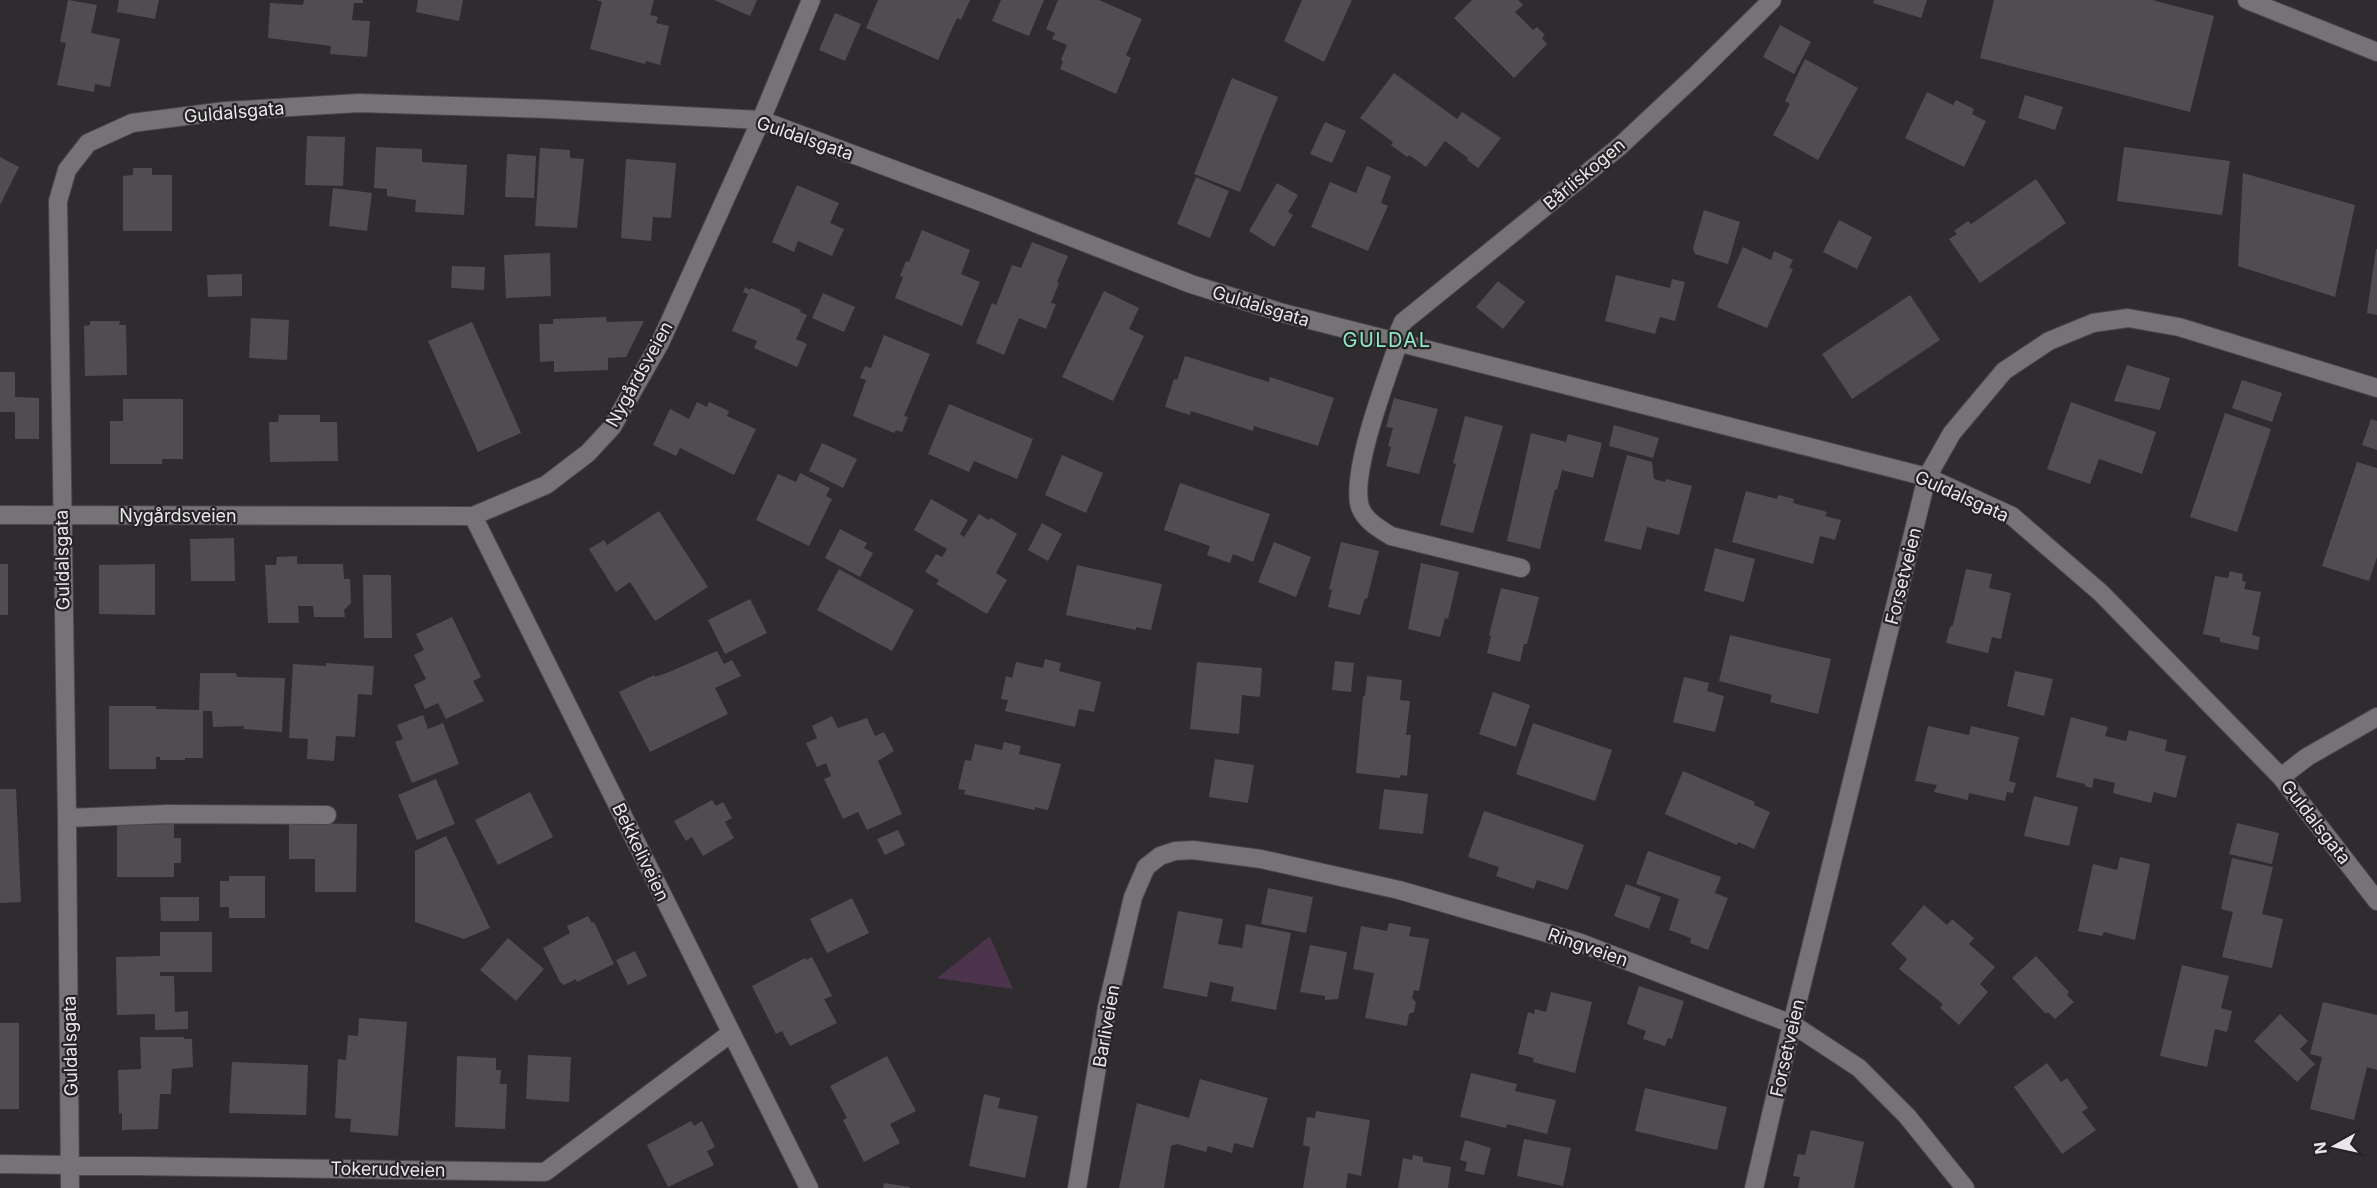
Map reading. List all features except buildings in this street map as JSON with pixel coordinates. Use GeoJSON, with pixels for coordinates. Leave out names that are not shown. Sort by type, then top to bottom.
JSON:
{"type":"FeatureCollection","features":[{"type":"Feature","properties":{"kind":"street","name":"Nygårdsveien"},"geometry":{"type":"LineString","coordinates":[[0,515],[473,516],[546,485],[588,453],[612,427],[660,343],[761,120],[811,0]]}},
{"type":"Feature","properties":{"kind":"street","name":"Bårliskogen"},"geometry":{"type":"LineString","coordinates":[[1396,344],[1403,322],[1618,147],[1698,74],[1772,0]]}},
{"type":"Feature","properties":{"kind":"street"},"geometry":{"type":"LineString","coordinates":[[2247,0],[2377,52]]}},
{"type":"Feature","properties":{"kind":"street","name":"Guldalsgata"},"geometry":{"type":"LineString","coordinates":[[70,1188],[58,201],[67,170],[88,143],[132,123],[225,111],[359,104],[547,109],[761,120],[989,205],[1191,284],[1283,314],[1927,477],[2012,516],[2101,593],[2281,777],[2377,901]]}},
{"type":"Feature","properties":{"kind":"street","name":"Forsetveien"},"geometry":{"type":"LineString","coordinates":[[1754,1188],[1792,1024],[1927,477],[1952,433],[2004,371],[2049,341],[2093,323],[2128,318],[2179,327],[2377,388]]}},
{"type":"Feature","properties":{"kind":"street"},"geometry":{"type":"LineString","coordinates":[[1396,344],[1369,430],[1358,493],[1361,510],[1373,524],[1391,536],[1521,568]]}},
{"type":"Feature","properties":{"kind":"street","name":"Bekkeliveien"},"geometry":{"type":"LineString","coordinates":[[473,516],[809,1188]]}},
{"type":"Feature","properties":{"kind":"street"},"geometry":{"type":"LineString","coordinates":[[2281,777],[2307,757],[2377,717]]}},
{"type":"Feature","properties":{"kind":"street"},"geometry":{"type":"LineString","coordinates":[[67,818],[167,814],[327,815]]}},
{"type":"Feature","properties":{"kind":"street","name":"Ringveien"},"geometry":{"type":"LineString","coordinates":[[1146,867],[1160,856],[1175,851],[1193,850],[1261,859],[1399,890],[1578,942],[1792,1024],[1859,1068],[1907,1116],[1965,1188]]}},
{"type":"Feature","properties":{"kind":"street","name":"Barliveien"},"geometry":{"type":"LineString","coordinates":[[1077,1188],[1107,1007],[1133,897],[1146,867]]}},
{"type":"Feature","properties":{"kind":"street","name":"Tokerudveien"},"geometry":{"type":"LineString","coordinates":[[0,1164],[71,1164],[544,1180],[731,1033]]}},
{"type":"Feature","properties":{"kind":"shaded area"},"geometry":{"type":"Polygon","coordinates":[[[989,937],[1013,989],[937,978],[989,937]]]}},
{"type":"Feature","properties":{"kind":"district","name":"GULDAL"},"geometry":{"type":"Point","coordinates":[1387,340]}}]}
